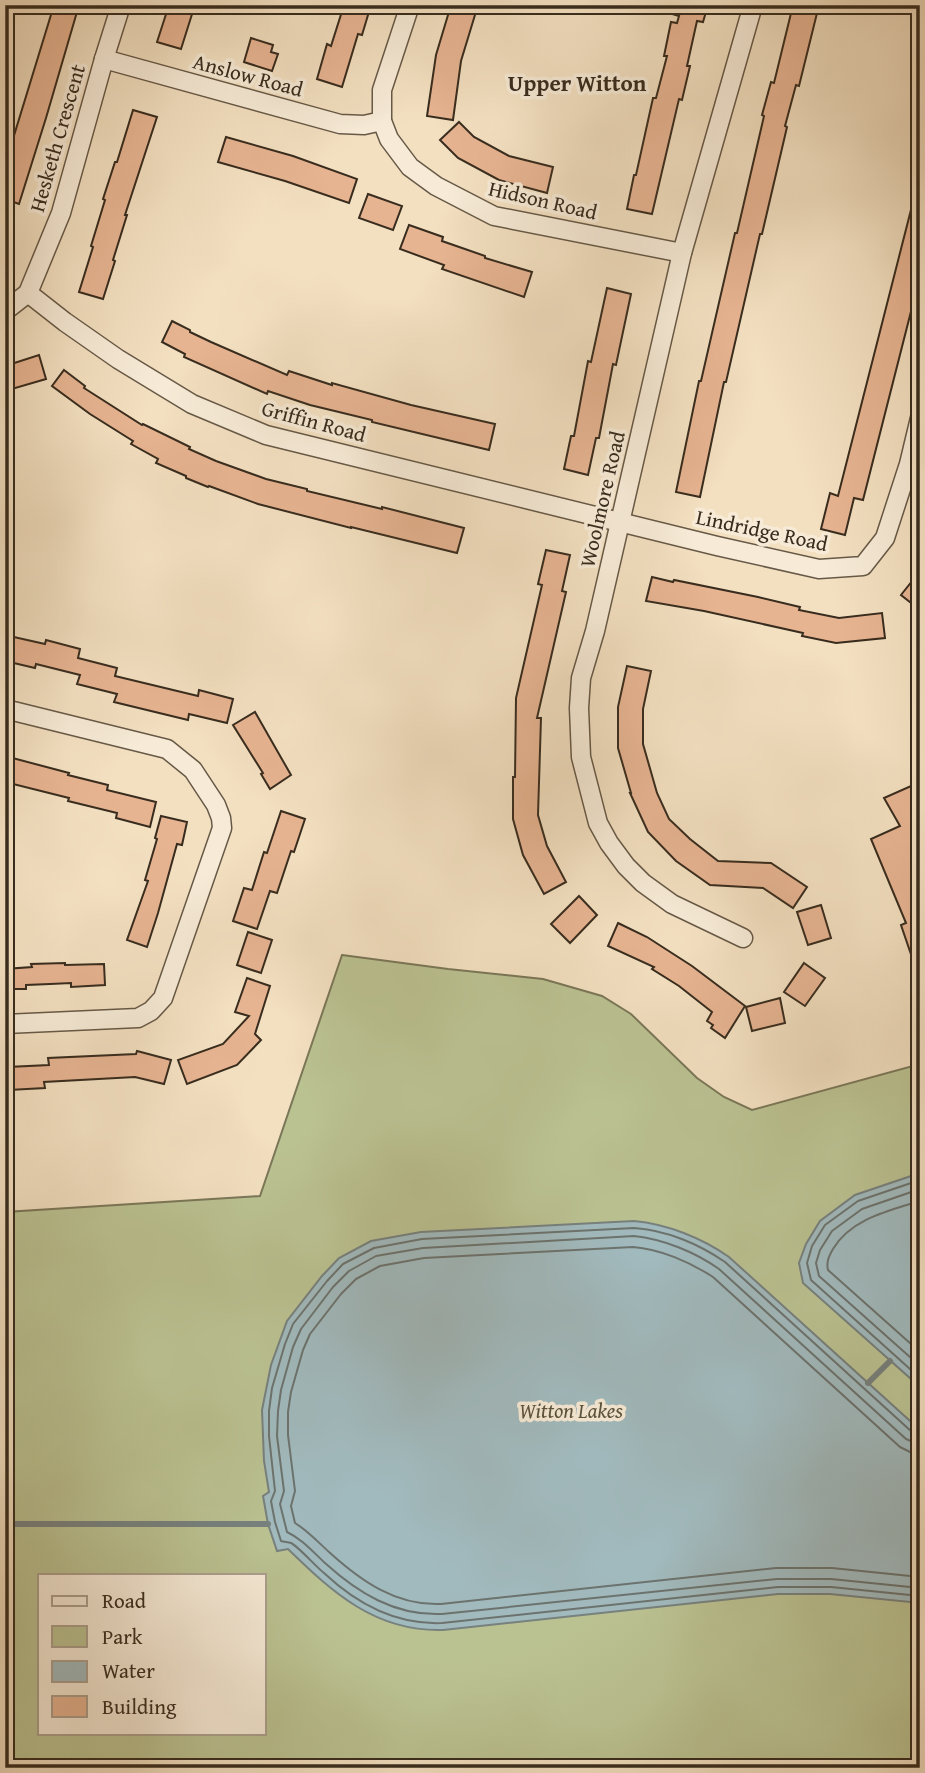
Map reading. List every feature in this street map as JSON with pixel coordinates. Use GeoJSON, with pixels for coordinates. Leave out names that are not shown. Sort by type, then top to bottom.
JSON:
{"type":"FeatureCollection","features":[{"type":"Feature","properties":{"kind":"street","name":"Hesketh Crescent"},"geometry":{"type":"LineString","coordinates":[[5,311],[27,293],[61,213],[121,5]]}},
{"type":"Feature","properties":{"kind":"street"},"geometry":{"type":"LineString","coordinates":[[382,121],[382,90],[410,5]]}},
{"type":"Feature","properties":{"kind":"street","name":"Woolmore Road"},"geometry":{"type":"LineString","coordinates":[[743,939],[673,904],[643,883],[609,843],[598,823],[581,757],[579,708],[581,678],[595,631],[682,253],[753,5]]}},
{"type":"Feature","properties":{"kind":"street","name":"Anslow Road"},"geometry":{"type":"LineString","coordinates":[[104,59],[340,124],[364,125],[382,121]]}},
{"type":"Feature","properties":{"kind":"street","name":"Hidson Road"},"geometry":{"type":"LineString","coordinates":[[382,121],[389,139],[411,167],[436,186],[494,216],[682,253]]}},
{"type":"Feature","properties":{"kind":"street","name":"Griffin Road"},"geometry":{"type":"LineString","coordinates":[[27,293],[118,359],[192,404],[266,435],[620,521]]}},
{"type":"Feature","properties":{"kind":"street","name":"Lindridge Road"},"geometry":{"type":"LineString","coordinates":[[620,521],[819,569],[863,566],[885,538],[909,464],[920,418]]}},
{"type":"Feature","properties":{"kind":"street"},"geometry":{"type":"LineString","coordinates":[[5,709],[167,749],[193,770],[216,805],[222,828],[163,998],[151,1011],[138,1018],[5,1024]]}},
{"type":"Feature","properties":{"kind":"green space","name":"Witton Lakes"},"geometry":{"type":"Polygon","coordinates":[[[342,955],[543,979],[602,996],[631,1014],[697,1078],[724,1097],[752,1110],[920,1064],[920,1768],[5,1768],[5,1212],[260,1196],[342,955]]]}},
{"type":"Feature","properties":{"kind":"water"},"geometry":{"type":"Polygon","coordinates":[[[920,1173],[920,1387],[803,1283],[799,1263],[806,1244],[820,1221],[855,1195],[920,1173]]]}},
{"type":"Feature","properties":{"kind":"water","name":"Witton Lakes"},"geometry":{"type":"Polygon","coordinates":[[[634,1221],[684,1233],[729,1257],[920,1430],[920,1603],[830,1594],[778,1594],[443,1630],[419,1629],[376,1617],[357,1607],[288,1549],[277,1551],[263,1496],[269,1492],[264,1461],[262,1410],[271,1365],[287,1321],[339,1258],[371,1241],[421,1232],[634,1221]]]}},
{"type":"Feature","properties":{"kind":"building"},"geometry":{"type":"Polygon","coordinates":[[[54,5],[79,5],[19,204],[5,199],[5,165],[54,5]]]}},
{"type":"Feature","properties":{"kind":"building"},"geometry":{"type":"Polygon","coordinates":[[[169,5],[193,11],[181,49],[157,42],[169,5]]]}},
{"type":"Feature","properties":{"kind":"building"},"geometry":{"type":"Polygon","coordinates":[[[344,5],[371,5],[362,35],[358,34],[342,87],[317,79],[327,44],[331,46],[344,5]]]}},
{"type":"Feature","properties":{"kind":"building"},"geometry":{"type":"Polygon","coordinates":[[[451,5],[478,5],[461,61],[453,120],[427,116],[436,55],[451,5]]]}},
{"type":"Feature","properties":{"kind":"building"},"geometry":{"type":"Polygon","coordinates":[[[660,5],[708,5],[703,22],[697,21],[687,66],[690,66],[682,100],[679,99],[652,214],[627,209],[653,98],[656,98],[667,56],[664,56],[671,22],[677,23],[679,16],[659,10],[660,5]]]}},
{"type":"Feature","properties":{"kind":"building"},"geometry":{"type":"Polygon","coordinates":[[[793,5],[819,5],[799,86],[796,85],[785,126],[787,127],[762,234],[724,382],[700,497],[676,492],[699,381],[737,233],[764,116],[762,115],[771,82],[774,83],[793,5]]]}},
{"type":"Feature","properties":{"kind":"building"},"geometry":{"type":"Polygon","coordinates":[[[251,38],[273,45],[271,52],[278,54],[272,71],[244,62],[251,38]]]}},
{"type":"Feature","properties":{"kind":"building"},"geometry":{"type":"Polygon","coordinates":[[[133,110],[157,117],[125,215],[103,299],[79,292],[93,247],[91,246],[105,200],[103,199],[133,110]]]}},
{"type":"Feature","properties":{"kind":"building"},"geometry":{"type":"Polygon","coordinates":[[[459,122],[474,137],[509,156],[553,167],[547,193],[499,180],[458,158],[440,140],[459,122]]]}},
{"type":"Feature","properties":{"kind":"building"},"geometry":{"type":"Polygon","coordinates":[[[226,137],[293,156],[357,179],[349,203],[218,162],[226,137]]]}},
{"type":"Feature","properties":{"kind":"building"},"geometry":{"type":"Polygon","coordinates":[[[368,194],[402,206],[393,230],[359,218],[368,194]]]}},
{"type":"Feature","properties":{"kind":"building"},"geometry":{"type":"Polygon","coordinates":[[[914,198],[920,199],[920,276],[863,500],[854,498],[845,535],[821,529],[830,493],[838,496],[914,198]]]}},
{"type":"Feature","properties":{"kind":"building"},"geometry":{"type":"Polygon","coordinates":[[[409,225],[443,237],[442,241],[485,258],[532,272],[524,297],[442,269],[444,265],[400,249],[409,225]]]}},
{"type":"Feature","properties":{"kind":"building"},"geometry":{"type":"Polygon","coordinates":[[[607,288],[631,294],[616,365],[613,364],[599,438],[596,438],[588,475],[564,469],[571,436],[574,436],[588,361],[591,362],[607,288]]]}},
{"type":"Feature","properties":{"kind":"building"},"geometry":{"type":"Polygon","coordinates":[[[172,321],[211,342],[287,375],[289,371],[332,385],[495,424],[489,450],[372,422],[268,391],[267,394],[184,357],[185,354],[162,342],[172,321]]]}},
{"type":"Feature","properties":{"kind":"building"},"geometry":{"type":"Polygon","coordinates":[[[39,355],[46,379],[5,391],[5,366],[39,355]]]}},
{"type":"Feature","properties":{"kind":"building"},"geometry":{"type":"Polygon","coordinates":[[[64,370],[85,386],[84,388],[142,425],[216,461],[307,491],[464,528],[457,553],[258,504],[186,478],[156,463],[158,459],[131,444],[133,441],[52,386],[64,370]]]}},
{"type":"Feature","properties":{"kind":"building"},"geometry":{"type":"Polygon","coordinates":[[[546,550],[570,555],[562,591],[566,592],[537,718],[541,718],[538,815],[547,846],[566,882],[544,894],[523,855],[513,819],[513,777],[516,698],[542,585],[538,584],[546,550]]]}},
{"type":"Feature","properties":{"kind":"building"},"geometry":{"type":"Polygon","coordinates":[[[920,571],[920,610],[901,595],[920,571]]]}},
{"type":"Feature","properties":{"kind":"building"},"geometry":{"type":"Polygon","coordinates":[[[652,577],[758,597],[800,607],[799,610],[839,618],[882,613],[885,638],[836,643],[704,611],[646,601],[652,577]]]}},
{"type":"Feature","properties":{"kind":"building"},"geometry":{"type":"Polygon","coordinates":[[[5,635],[45,644],[46,640],[80,649],[78,658],[117,668],[115,676],[198,696],[199,690],[233,699],[227,723],[189,714],[188,720],[114,702],[117,694],[77,684],[80,675],[36,664],[35,668],[5,661],[5,635]]]}},
{"type":"Feature","properties":{"kind":"building"},"geometry":{"type":"Polygon","coordinates":[[[627,666],[651,671],[643,709],[643,744],[657,793],[669,819],[718,861],[771,863],[807,887],[793,908],[763,888],[710,885],[676,861],[648,832],[630,793],[618,748],[618,707],[627,666]]]}},
{"type":"Feature","properties":{"kind":"building"},"geometry":{"type":"Polygon","coordinates":[[[255,712],[291,775],[270,789],[233,725],[255,712]]]}},
{"type":"Feature","properties":{"kind":"building"},"geometry":{"type":"Polygon","coordinates":[[[5,756],[108,785],[107,790],[156,802],[150,827],[116,818],[117,813],[68,801],[69,798],[5,782],[5,756]]]}},
{"type":"Feature","properties":{"kind":"building"},"geometry":{"type":"Polygon","coordinates":[[[920,782],[920,972],[917,972],[901,925],[906,923],[871,839],[900,826],[884,798],[920,782]]]}},
{"type":"Feature","properties":{"kind":"building"},"geometry":{"type":"Polygon","coordinates":[[[281,811],[305,819],[277,893],[270,891],[257,929],[233,921],[244,888],[252,890],[281,811]]]}},
{"type":"Feature","properties":{"kind":"building"},"geometry":{"type":"Polygon","coordinates":[[[161,816],[187,822],[182,845],[177,844],[147,947],[127,940],[148,881],[145,880],[161,816]]]}},
{"type":"Feature","properties":{"kind":"building"},"geometry":{"type":"Polygon","coordinates":[[[579,896],[597,915],[570,943],[551,924],[579,896]]]}},
{"type":"Feature","properties":{"kind":"building"},"geometry":{"type":"Polygon","coordinates":[[[821,905],[831,938],[808,945],[797,912],[821,905]]]}},
{"type":"Feature","properties":{"kind":"building"},"geometry":{"type":"Polygon","coordinates":[[[618,923],[647,937],[692,966],[745,1006],[725,1038],[711,1028],[713,1025],[707,1021],[712,1012],[679,986],[652,969],[654,967],[608,946],[618,923]]]}},
{"type":"Feature","properties":{"kind":"building"},"geometry":{"type":"Polygon","coordinates":[[[248,932],[272,940],[261,973],[237,965],[248,932]]]}},
{"type":"Feature","properties":{"kind":"building"},"geometry":{"type":"Polygon","coordinates":[[[804,963],[825,978],[805,1006],[784,992],[804,963]]]}},
{"type":"Feature","properties":{"kind":"building"},"geometry":{"type":"Polygon","coordinates":[[[31,964],[104,964],[105,985],[71,987],[71,983],[5,989],[5,969],[32,967],[31,964]]]}},
{"type":"Feature","properties":{"kind":"building"},"geometry":{"type":"Polygon","coordinates":[[[247,978],[270,986],[255,1034],[261,1040],[237,1065],[187,1084],[178,1060],[223,1044],[249,1016],[235,1012],[247,978]]]}},
{"type":"Feature","properties":{"kind":"building"},"geometry":{"type":"Polygon","coordinates":[[[780,998],[785,1023],[752,1031],[746,1007],[780,998]]]}},
{"type":"Feature","properties":{"kind":"building"},"geometry":{"type":"Polygon","coordinates":[[[137,1051],[171,1060],[164,1084],[135,1077],[44,1082],[45,1088],[9,1090],[8,1067],[49,1065],[48,1058],[136,1054],[137,1051]]]}},
{"type":"Feature","properties":{"kind":"waterway"},"geometry":{"type":"LineString","coordinates":[[868,1383],[890,1361]]}},
{"type":"Feature","properties":{"kind":"waterway"},"geometry":{"type":"LineString","coordinates":[[5,1524],[268,1524]]}},
{"type":"Feature","properties":{"kind":"district","name":"Upper Witton"},"geometry":{"type":"Point","coordinates":[577,82]}}]}
